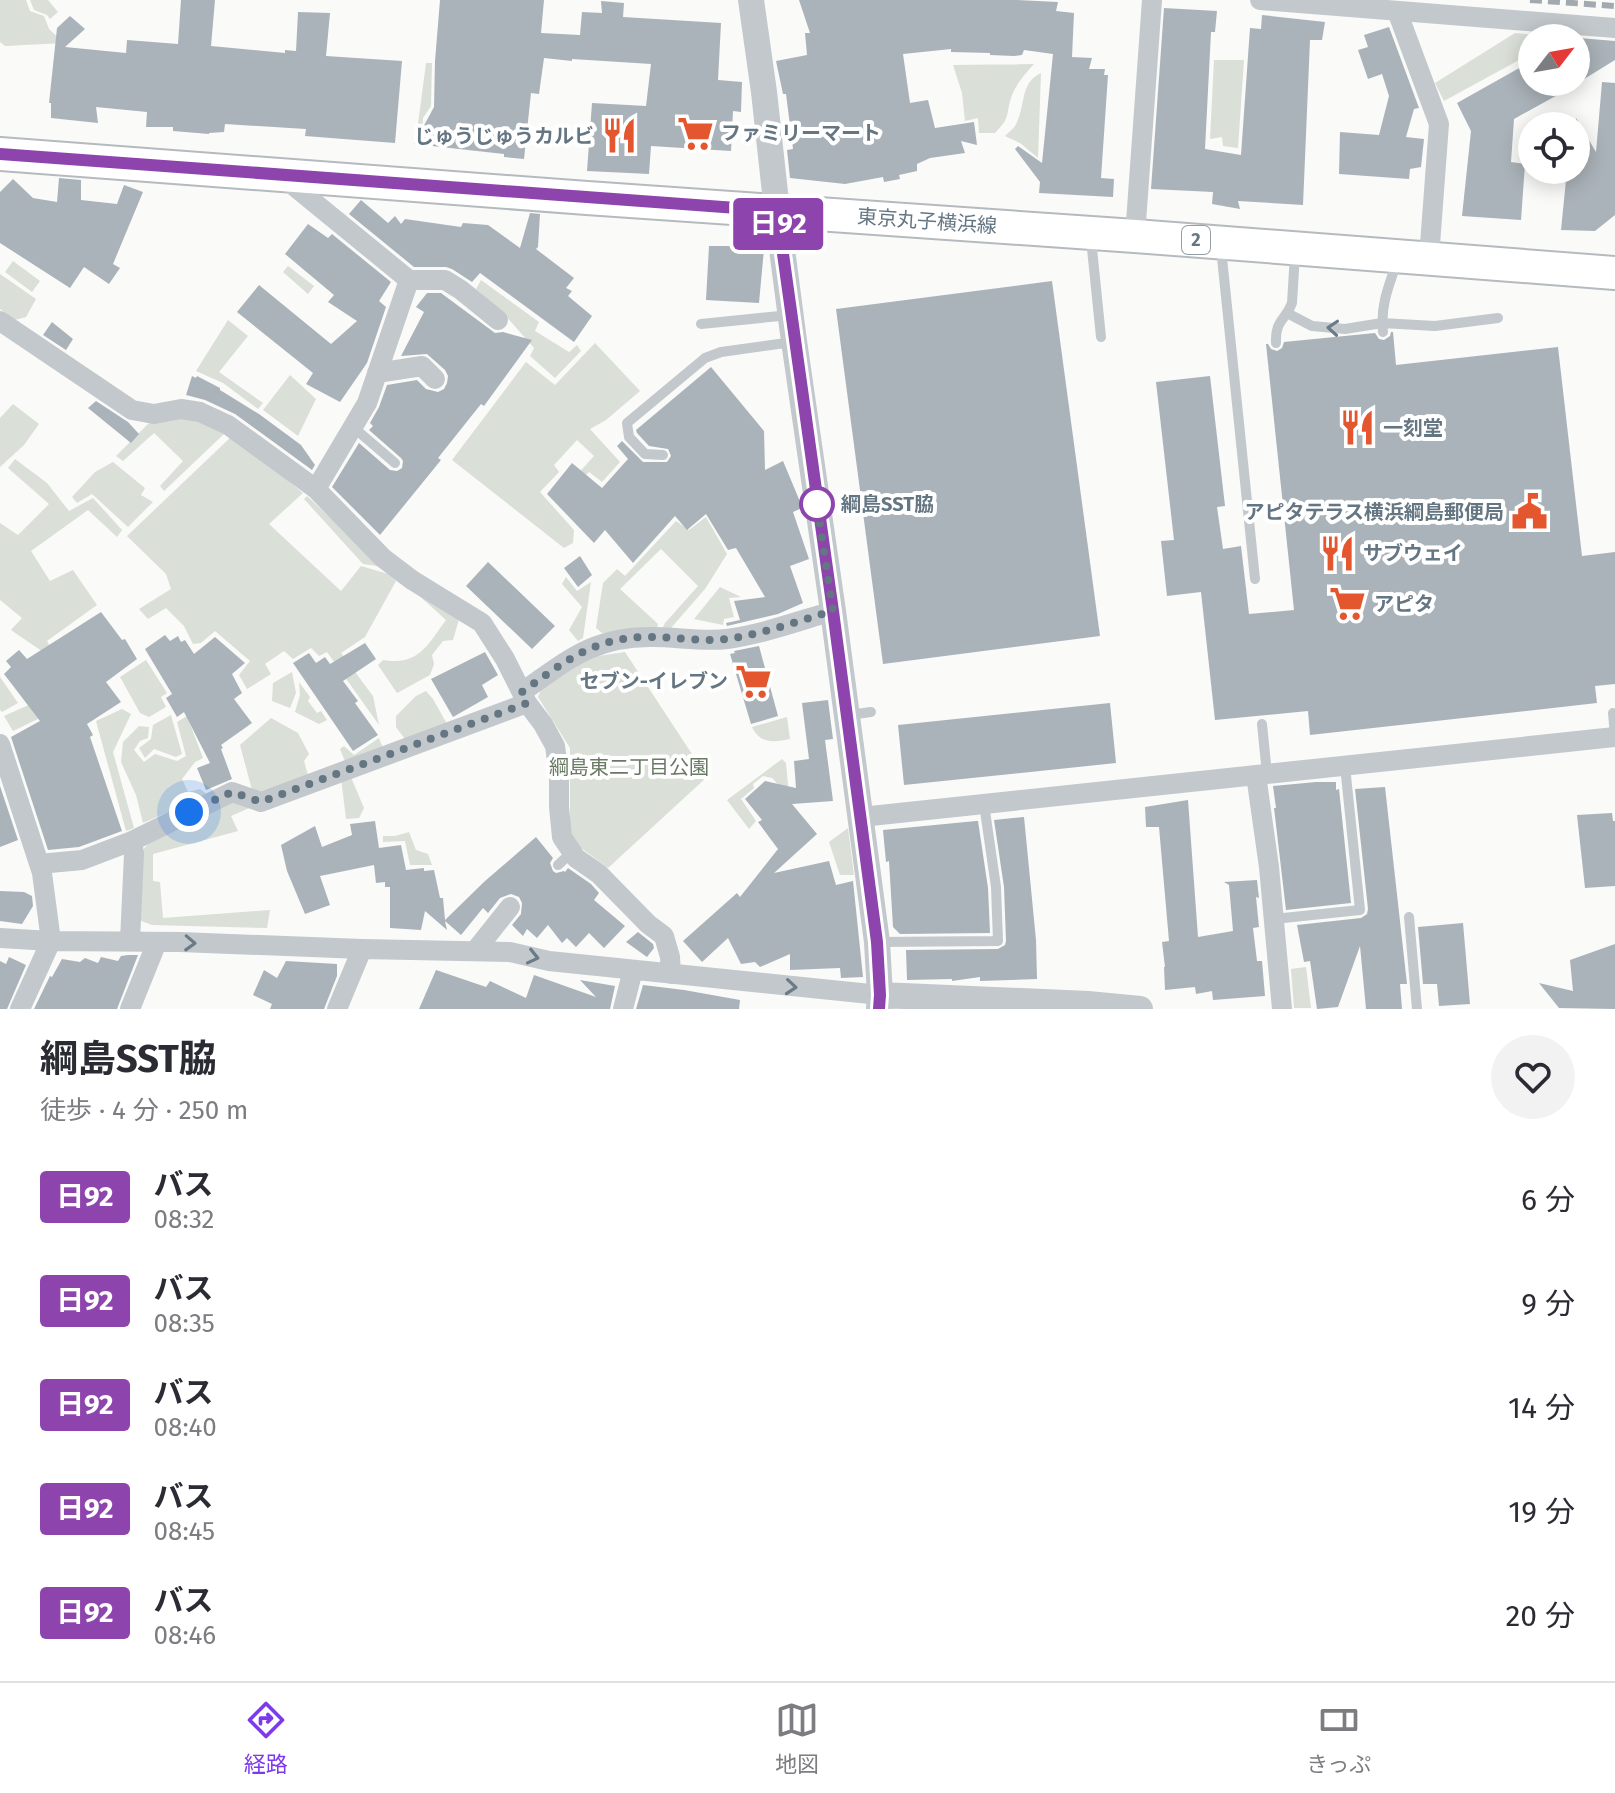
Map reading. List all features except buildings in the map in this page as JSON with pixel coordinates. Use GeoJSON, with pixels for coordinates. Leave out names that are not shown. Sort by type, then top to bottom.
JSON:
{"type":"FeatureCollection","features":[{"type":"Feature","properties":{"kind":"main road","name":"東京丸子横浜線"},"geometry":{"type":"LineString","coordinates":[[0,154],[1615,273]]}},
{"type":"Feature","properties":{"kind":"street"},"geometry":{"type":"LineString","coordinates":[[751,0],[792,328],[833,611],[859,713],[861,817],[877,942],[880,1002]]}},
{"type":"Feature","properties":{"kind":"street"},"geometry":{"type":"LineString","coordinates":[[1135,236],[1152,0]]}},
{"type":"Feature","properties":{"kind":"street"},"geometry":{"type":"LineString","coordinates":[[1260,0],[1615,28]]}},
{"type":"Feature","properties":{"kind":"street"},"geometry":{"type":"LineString","coordinates":[[1397,11],[1439,124],[1414,257]]}},
{"type":"Feature","properties":{"kind":"street"},"geometry":{"type":"LineString","coordinates":[[280,174],[409,280],[445,280],[498,320]]}},
{"type":"Feature","properties":{"kind":"street"},"geometry":{"type":"LineString","coordinates":[[316,489],[367,403],[409,280]]}},
{"type":"Feature","properties":{"kind":"street"},"geometry":{"type":"LineString","coordinates":[[0,321],[132,410],[154,414],[181,409],[200,412],[228,425],[316,489],[383,558],[412,580],[482,623],[555,746],[565,859],[576,858],[599,874],[664,936],[671,974]]}},
{"type":"Feature","properties":{"kind":"street"},"geometry":{"type":"LineString","coordinates":[[377,373],[422,366],[435,379]]}},
{"type":"Feature","properties":{"kind":"street"},"geometry":{"type":"LineString","coordinates":[[39,864],[82,860],[132,841],[232,792],[261,802],[524,697],[571,657],[593,646],[643,637],[723,640],[833,611]]}},
{"type":"Feature","properties":{"kind":"street"},"geometry":{"type":"LineString","coordinates":[[861,817],[1615,736]]}},
{"type":"Feature","properties":{"kind":"street"},"geometry":{"type":"LineString","coordinates":[[0,744],[42,873],[51,941],[20,1009]]}},
{"type":"Feature","properties":{"kind":"street"},"geometry":{"type":"LineString","coordinates":[[1262,775],[1282,1009]]}},
{"type":"Feature","properties":{"kind":"street"},"geometry":{"type":"LineString","coordinates":[[130,941],[132,841]]}},
{"type":"Feature","properties":{"kind":"street"},"geometry":{"type":"LineString","coordinates":[[475,951],[510,907]]}},
{"type":"Feature","properties":{"kind":"street"},"geometry":{"type":"LineString","coordinates":[[0,938],[510,952],[549,961],[880,1002],[1140,1009]]}},
{"type":"Feature","properties":{"kind":"street"},"geometry":{"type":"LineString","coordinates":[[130,1009],[157,942]]}},
{"type":"Feature","properties":{"kind":"street"},"geometry":{"type":"LineString","coordinates":[[337,1009],[362,949]]}},
{"type":"Feature","properties":{"kind":"street"},"geometry":{"type":"LineString","coordinates":[[623,1009],[633,970]]}},
{"type":"Feature","properties":{"kind":"lane"},"geometry":{"type":"LineString","coordinates":[[1090,233],[1101,337]]}},
{"type":"Feature","properties":{"kind":"lane"},"geometry":{"type":"LineString","coordinates":[[1220,242],[1255,579]]}},
{"type":"Feature","properties":{"kind":"lane"},"geometry":{"type":"LineString","coordinates":[[1276,343],[1277,325],[1292,303],[1295,248]]}},
{"type":"Feature","properties":{"kind":"lane"},"geometry":{"type":"LineString","coordinates":[[1382,327],[1383,304],[1414,257]]}},
{"type":"Feature","properties":{"kind":"lane"},"geometry":{"type":"LineString","coordinates":[[1287,313],[1312,326],[1345,329],[1435,326],[1498,318]]}},
{"type":"Feature","properties":{"kind":"lane"},"geometry":{"type":"LineString","coordinates":[[701,324],[792,328]]}},
{"type":"Feature","properties":{"kind":"lane"},"geometry":{"type":"LineString","coordinates":[[663,455],[645,454],[629,437],[627,423],[705,358],[792,328]]}},
{"type":"Feature","properties":{"kind":"lane"},"geometry":{"type":"LineString","coordinates":[[353,427],[395,463]]}},
{"type":"Feature","properties":{"kind":"lane"},"geometry":{"type":"LineString","coordinates":[[1613,713],[1615,736]]}},
{"type":"Feature","properties":{"kind":"lane"},"geometry":{"type":"LineString","coordinates":[[1262,724],[1262,775]]}},
{"type":"Feature","properties":{"kind":"lane"},"geometry":{"type":"LineString","coordinates":[[1274,919],[1360,910],[1345,766]]}},
{"type":"Feature","properties":{"kind":"lane"},"geometry":{"type":"LineString","coordinates":[[877,942],[998,941],[996,887],[984,804]]}},
{"type":"Feature","properties":{"kind":"lane"},"geometry":{"type":"LineString","coordinates":[[1409,917],[1417,1009]]}},
{"type":"Feature","properties":{"kind":"green space"},"geometry":{"type":"Polygon","coordinates":[[[0,0],[26,0],[30,11],[44,16],[49,29],[64,43],[5,46],[0,42],[0,0]]]}},
{"type":"Feature","properties":{"kind":"green space"},"geometry":{"type":"Polygon","coordinates":[[[30,0],[48,0],[58,12],[50,19],[34,10],[30,0]]]}},
{"type":"Feature","properties":{"kind":"green space"},"geometry":{"type":"Polygon","coordinates":[[[1518,33],[1518,61],[1444,101],[1435,83],[1518,33]]]}},
{"type":"Feature","properties":{"kind":"green space"},"geometry":{"type":"Polygon","coordinates":[[[1214,60],[1244,60],[1238,148],[1223,146],[1222,137],[1210,139],[1214,60]]]}},
{"type":"Feature","properties":{"kind":"green space"},"geometry":{"type":"Polygon","coordinates":[[[426,63],[432,63],[431,106],[423,118],[422,141],[416,139],[426,63]]]}},
{"type":"Feature","properties":{"kind":"green space"},"geometry":{"type":"Polygon","coordinates":[[[1034,64],[1015,89],[1006,120],[995,133],[979,133],[978,118],[965,121],[962,93],[953,65],[1034,64]]]}},
{"type":"Feature","properties":{"kind":"green space"},"geometry":{"type":"Polygon","coordinates":[[[1041,73],[1038,158],[1020,143],[1005,136],[1018,119],[1029,83],[1041,73]]]}},
{"type":"Feature","properties":{"kind":"green space"},"geometry":{"type":"Polygon","coordinates":[[[13,261],[40,281],[32,292],[5,272],[13,261]]]}},
{"type":"Feature","properties":{"kind":"green space"},"geometry":{"type":"Polygon","coordinates":[[[288,266],[314,286],[308,294],[283,272],[288,266]]]}},
{"type":"Feature","properties":{"kind":"green space"},"geometry":{"type":"Polygon","coordinates":[[[0,274],[36,299],[26,317],[15,320],[0,309],[0,274]]]}},
{"type":"Feature","properties":{"kind":"green space"},"geometry":{"type":"Polygon","coordinates":[[[481,280],[539,322],[535,331],[569,352],[577,345],[581,351],[555,378],[530,356],[534,348],[505,315],[476,289],[481,280]]]}},
{"type":"Feature","properties":{"kind":"green space"},"geometry":{"type":"Polygon","coordinates":[[[228,320],[248,336],[219,372],[263,403],[258,409],[223,383],[196,371],[228,320]]]}},
{"type":"Feature","properties":{"kind":"green space"},"geometry":{"type":"Polygon","coordinates":[[[595,343],[640,391],[606,420],[590,429],[620,462],[602,482],[589,472],[578,482],[574,478],[594,456],[577,440],[554,465],[559,472],[540,492],[574,530],[573,543],[564,548],[452,460],[526,362],[555,385],[595,343]]]}},
{"type":"Feature","properties":{"kind":"green space"},"geometry":{"type":"Polygon","coordinates":[[[290,375],[316,399],[298,436],[263,410],[290,375]]]}},
{"type":"Feature","properties":{"kind":"green space"},"geometry":{"type":"Polygon","coordinates":[[[13,404],[39,424],[24,445],[0,467],[0,418],[13,404]]]}},
{"type":"Feature","properties":{"kind":"green space"},"geometry":{"type":"Polygon","coordinates":[[[198,417],[224,434],[164,491],[160,486],[183,461],[154,433],[123,461],[116,456],[150,422],[198,417]]]}},
{"type":"Feature","properties":{"kind":"green space"},"geometry":{"type":"Polygon","coordinates":[[[233,435],[303,493],[269,524],[341,591],[361,566],[388,574],[396,581],[365,637],[341,653],[373,696],[379,725],[327,652],[319,656],[311,648],[293,659],[284,651],[265,664],[271,674],[247,689],[239,675],[250,661],[215,631],[201,643],[193,644],[184,626],[166,608],[148,619],[139,609],[171,589],[166,574],[127,536],[233,435]]]}},
{"type":"Feature","properties":{"kind":"green space"},"geometry":{"type":"Polygon","coordinates":[[[15,459],[47,483],[69,511],[93,498],[122,530],[117,537],[88,510],[31,551],[50,581],[73,570],[97,605],[47,641],[54,654],[46,654],[11,630],[22,618],[0,600],[0,523],[18,535],[49,504],[8,468],[15,459]]]}},
{"type":"Feature","properties":{"kind":"green space"},"geometry":{"type":"Polygon","coordinates":[[[113,462],[145,488],[141,495],[153,502],[128,527],[92,494],[77,503],[72,497],[95,472],[113,462]]]}},
{"type":"Feature","properties":{"kind":"green space"},"geometry":{"type":"Polygon","coordinates":[[[307,496],[384,567],[363,564],[304,499],[307,496]]]}},
{"type":"Feature","properties":{"kind":"green space"},"geometry":{"type":"Polygon","coordinates":[[[706,517],[727,554],[705,589],[670,629],[663,627],[665,623],[698,586],[661,549],[620,589],[658,624],[657,629],[602,633],[596,628],[603,583],[617,569],[625,576],[676,521],[689,530],[706,517]]]}},
{"type":"Feature","properties":{"kind":"green space"},"geometry":{"type":"Polygon","coordinates":[[[566,577],[577,591],[591,582],[583,638],[578,641],[569,630],[582,607],[562,584],[566,577]]]}},
{"type":"Feature","properties":{"kind":"green space"},"geometry":{"type":"Polygon","coordinates":[[[720,587],[741,597],[729,598],[734,617],[724,619],[723,625],[694,619],[720,587]]]}},
{"type":"Feature","properties":{"kind":"green space"},"geometry":{"type":"Polygon","coordinates":[[[415,592],[460,616],[453,640],[443,641],[432,655],[434,664],[430,675],[397,693],[378,665],[383,660],[413,657],[427,646],[446,620],[415,592]]]}},
{"type":"Feature","properties":{"kind":"green space","name":"綱島東二丁目公園"},"geometry":{"type":"Polygon","coordinates":[[[625,652],[707,777],[608,868],[577,845],[570,830],[570,748],[538,697],[542,688],[592,657],[625,652]]]}},
{"type":"Feature","properties":{"kind":"green space"},"geometry":{"type":"Polygon","coordinates":[[[146,660],[167,693],[161,697],[166,707],[149,717],[140,713],[120,677],[146,660]]]}},
{"type":"Feature","properties":{"kind":"green space"},"geometry":{"type":"Polygon","coordinates":[[[292,672],[296,693],[290,708],[272,701],[273,683],[292,672]]]}},
{"type":"Feature","properties":{"kind":"green space"},"geometry":{"type":"Polygon","coordinates":[[[0,677],[18,703],[2,712],[0,710],[0,677]]]}},
{"type":"Feature","properties":{"kind":"green space"},"geometry":{"type":"Polygon","coordinates":[[[299,682],[310,697],[308,701],[327,720],[319,724],[295,712],[300,695],[299,682]]]}},
{"type":"Feature","properties":{"kind":"green space"},"geometry":{"type":"Polygon","coordinates":[[[426,691],[447,724],[405,739],[396,727],[396,716],[416,696],[426,691]]]}},
{"type":"Feature","properties":{"kind":"green space"},"geometry":{"type":"Polygon","coordinates":[[[33,703],[42,717],[13,731],[4,716],[33,703]]]}},
{"type":"Feature","properties":{"kind":"green space"},"geometry":{"type":"Polygon","coordinates":[[[122,709],[131,714],[113,752],[134,828],[126,831],[96,721],[122,709]]]}},
{"type":"Feature","properties":{"kind":"green space"},"geometry":{"type":"Polygon","coordinates":[[[171,715],[182,754],[176,757],[154,749],[145,758],[139,748],[151,739],[153,725],[171,715]]]}},
{"type":"Feature","properties":{"kind":"green space"},"geometry":{"type":"Polygon","coordinates":[[[187,716],[203,758],[195,762],[182,779],[188,792],[200,789],[208,795],[143,823],[136,795],[121,762],[123,742],[139,726],[149,727],[148,738],[140,741],[134,750],[144,762],[155,754],[177,761],[186,756],[177,722],[187,716]]]}},
{"type":"Feature","properties":{"kind":"green space"},"geometry":{"type":"Polygon","coordinates":[[[787,717],[790,739],[764,739],[752,727],[787,717]]]}},
{"type":"Feature","properties":{"kind":"green space"},"geometry":{"type":"Polygon","coordinates":[[[271,718],[298,733],[309,754],[304,761],[308,775],[264,793],[252,790],[240,745],[271,718]]]}},
{"type":"Feature","properties":{"kind":"green space"},"geometry":{"type":"Polygon","coordinates":[[[379,738],[383,748],[346,764],[340,749],[344,746],[354,755],[379,738]]]}},
{"type":"Feature","properties":{"kind":"green space"},"geometry":{"type":"Polygon","coordinates":[[[782,759],[786,763],[789,796],[772,778],[763,776],[753,784],[754,788],[741,799],[756,821],[749,829],[727,800],[782,759]]]}},
{"type":"Feature","properties":{"kind":"green space"},"geometry":{"type":"Polygon","coordinates":[[[350,775],[364,808],[359,818],[346,819],[341,778],[350,775]]]}},
{"type":"Feature","properties":{"kind":"green space"},"geometry":{"type":"Polygon","coordinates":[[[234,798],[254,806],[231,816],[238,831],[153,854],[153,881],[160,882],[163,918],[270,910],[267,928],[152,925],[139,920],[143,850],[155,835],[234,798]]]}},
{"type":"Feature","properties":{"kind":"green space"},"geometry":{"type":"Polygon","coordinates":[[[848,828],[854,875],[840,875],[829,842],[848,828]]]}},
{"type":"Feature","properties":{"kind":"green space"},"geometry":{"type":"Polygon","coordinates":[[[409,832],[416,850],[428,854],[432,865],[410,865],[405,841],[383,842],[383,836],[409,832]]]}},
{"type":"Feature","properties":{"kind":"green space"},"geometry":{"type":"Polygon","coordinates":[[[1306,967],[1311,1008],[1294,1008],[1291,969],[1306,967]]]}},
{"type":"Feature","properties":{"kind":"railway"},"geometry":{"type":"LineString","coordinates":[[1530,0],[1615,6]]}},
{"type":"Feature","properties":{"kind":"bus line","name":"日92"},"geometry":{"type":"LineString","coordinates":[[0,154],[777,211],[877,942],[879,1009]]}},
{"type":"Feature","properties":{"kind":"place","name":"ファミリーマート"},"geometry":{"type":"Point","coordinates":[695,133]}},
{"type":"Feature","properties":{"kind":"place","name":"じゅうじゅうカルビ"},"geometry":{"type":"Point","coordinates":[620,136]}},
{"type":"Feature","properties":{"kind":"place","name":"一刻堂"},"geometry":{"type":"Point","coordinates":[1357,428]}},
{"type":"Feature","properties":{"kind":"place","name":"綱島SST脇"},"geometry":{"type":"Point","coordinates":[817,504]}},
{"type":"Feature","properties":{"kind":"place","name":"アピタテラス横浜綱島郵便局"},"geometry":{"type":"Point","coordinates":[1530,512]}},
{"type":"Feature","properties":{"kind":"place","name":"サブウェイ"},"geometry":{"type":"Point","coordinates":[1337,553]}},
{"type":"Feature","properties":{"kind":"place","name":"アピタ"},"geometry":{"type":"Point","coordinates":[1348,604]}},
{"type":"Feature","properties":{"kind":"place","name":"セブン-イレブン"},"geometry":{"type":"Point","coordinates":[754,681]}},
{"type":"Feature","properties":{"kind":"route"},"geometry":{"type":"LineString","coordinates":[[189,812],[232,792],[261,802],[527,703],[522,692],[571,657],[593,646],[643,637],[723,640],[833,611],[817,504]]}}]}
